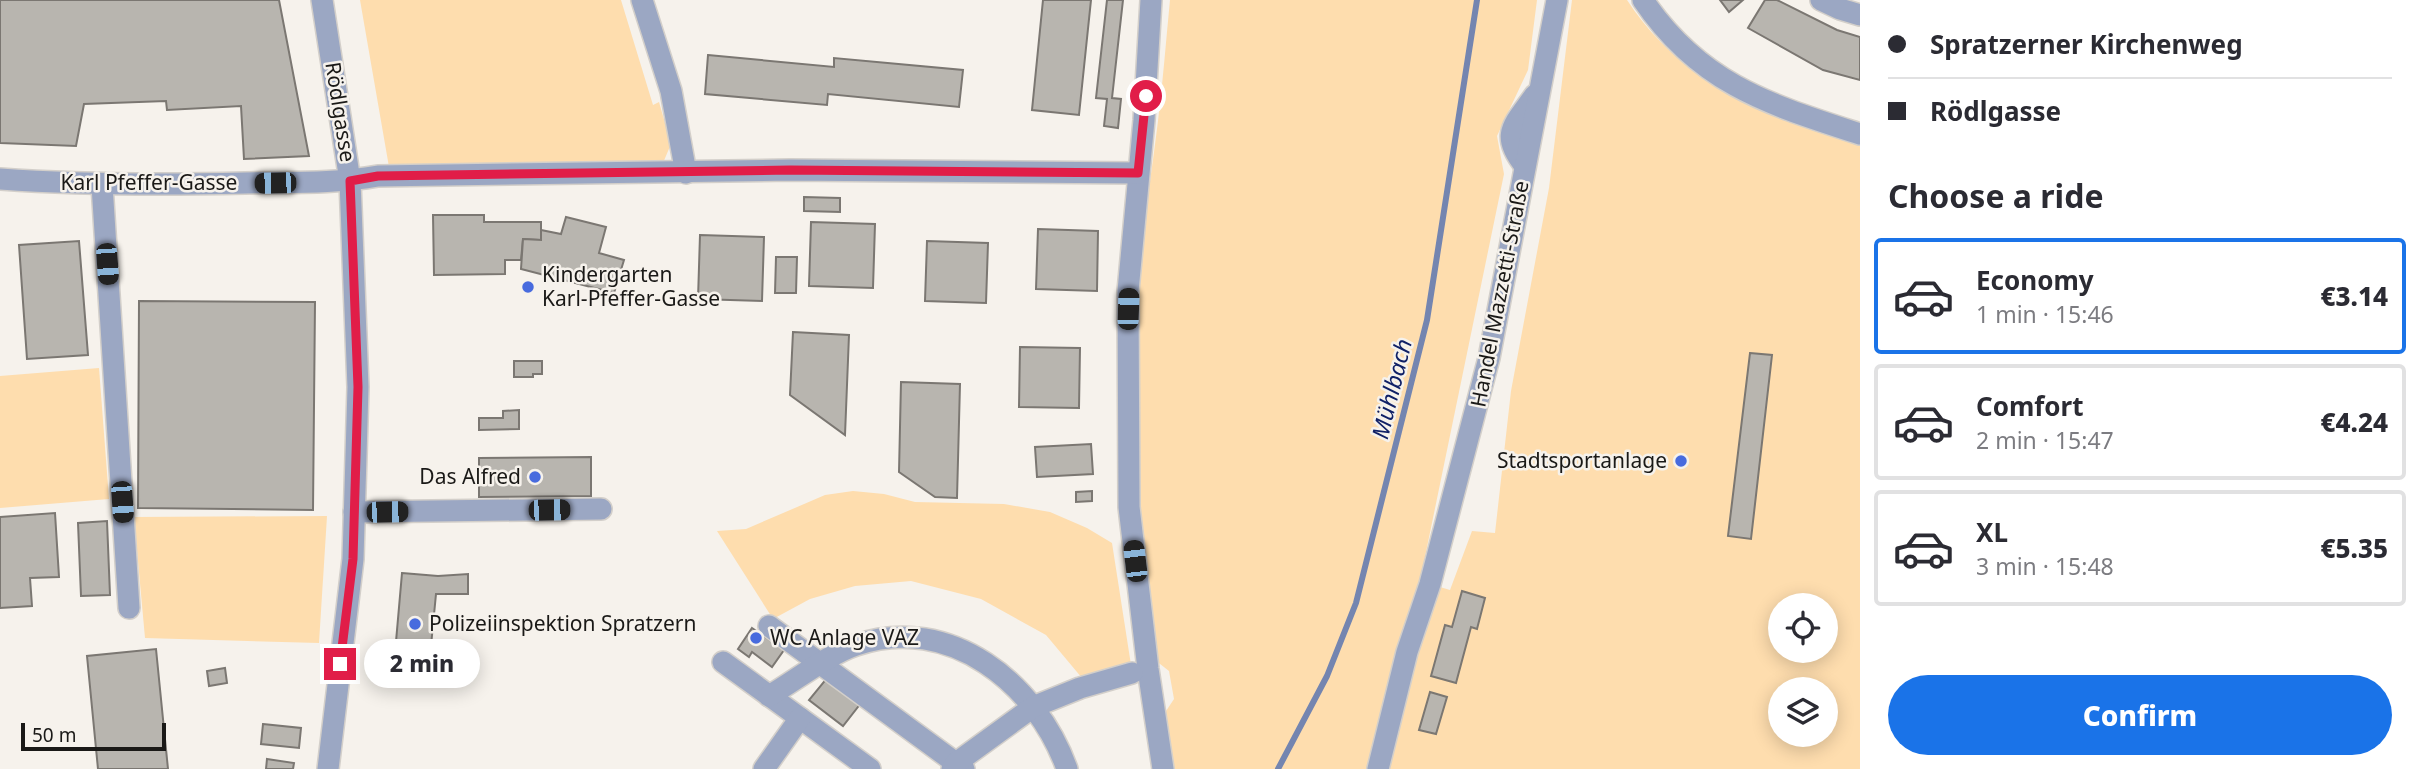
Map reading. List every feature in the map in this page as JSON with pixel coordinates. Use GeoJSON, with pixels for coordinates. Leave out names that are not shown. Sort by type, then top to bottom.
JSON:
{"type":"FeatureCollection","features":[{"type":"Feature","properties":{"kind":"street","name":"Rödlgasse"},"geometry":{"type":"LineString","coordinates":[[322,0],[350,181],[358,387],[353,559],[327,769]]}},
{"type":"Feature","properties":{"kind":"street"},"geometry":{"type":"LineString","coordinates":[[642,0],[671,91],[686,173]]}},
{"type":"Feature","properties":{"kind":"street"},"geometry":{"type":"LineString","coordinates":[[1151,0],[1127,326],[1129,507],[1147,669],[1163,769]]}},
{"type":"Feature","properties":{"kind":"street","name":"Handel Mazzetti-Straße"},"geometry":{"type":"LineString","coordinates":[[1378,769],[1407,652],[1430,584],[1489,358],[1557,0]]}},
{"type":"Feature","properties":{"kind":"street"},"geometry":{"type":"LineString","coordinates":[[1643,0],[1676,41],[1700,63],[1727,82],[1785,109],[1860,134]]}},
{"type":"Feature","properties":{"kind":"street"},"geometry":{"type":"LineString","coordinates":[[1821,0],[1860,15]]}},
{"type":"Feature","properties":{"kind":"street","name":"Karl Pfeffer-Gasse"},"geometry":{"type":"LineString","coordinates":[[1,178],[102,185],[350,181],[378,176],[790,170],[1138,173]]}},
{"type":"Feature","properties":{"kind":"street"},"geometry":{"type":"LineString","coordinates":[[102,185],[129,608]]}},
{"type":"Feature","properties":{"kind":"street"},"geometry":{"type":"LineString","coordinates":[[354,512],[601,509]]}},
{"type":"Feature","properties":{"kind":"street"},"geometry":{"type":"LineString","coordinates":[[769,626],[957,767],[1033,707],[1080,688],[1132,673]]}},
{"type":"Feature","properties":{"kind":"street"},"geometry":{"type":"LineString","coordinates":[[769,696],[855,645],[887,637],[926,639],[956,647],[992,666],[1042,719],[1067,769]]}},
{"type":"Feature","properties":{"kind":"street"},"geometry":{"type":"LineString","coordinates":[[723,662],[870,769]]}},
{"type":"Feature","properties":{"kind":"street"},"geometry":{"type":"LineString","coordinates":[[764,769],[800,718]]}},
{"type":"Feature","properties":{"kind":"shaded area"},"geometry":{"type":"Polygon","coordinates":[[[360,0],[621,0],[653,105],[659,102],[671,144],[663,163],[389,167],[360,0]]]}},
{"type":"Feature","properties":{"kind":"shaded area"},"geometry":{"type":"Polygon","coordinates":[[[1170,0],[1537,0],[1528,70],[1497,136],[1504,174],[1420,581],[1450,590],[1472,531],[1495,533],[1511,391],[1549,188],[1572,0],[1627,0],[1650,30],[1701,76],[1760,108],[1860,145],[1860,769],[1173,769],[1164,714],[1174,699],[1169,671],[1155,660],[1144,557],[1135,402],[1142,247],[1170,0]]]}},
{"type":"Feature","properties":{"kind":"shaded area"},"geometry":{"type":"Polygon","coordinates":[[[99,368],[109,499],[0,508],[0,376],[99,368]]]}},
{"type":"Feature","properties":{"kind":"shaded area"},"geometry":{"type":"Polygon","coordinates":[[[853,491],[884,494],[915,502],[1004,504],[1050,512],[1087,528],[1112,543],[1131,665],[1082,678],[1046,635],[981,599],[911,581],[855,586],[810,599],[773,619],[717,531],[746,529],[825,495],[853,491]]]}},
{"type":"Feature","properties":{"kind":"shaded area"},"geometry":{"type":"Polygon","coordinates":[[[327,516],[319,643],[145,638],[134,517],[327,516]]]}},
{"type":"Feature","properties":{"kind":"building"},"geometry":{"type":"Polygon","coordinates":[[[0,0],[279,0],[309,156],[244,159],[241,106],[167,110],[166,101],[84,104],[76,146],[0,143],[0,0]]]}},
{"type":"Feature","properties":{"kind":"building"},"geometry":{"type":"Polygon","coordinates":[[[1043,0],[1091,0],[1079,115],[1032,110],[1043,0]]]}},
{"type":"Feature","properties":{"kind":"building"},"geometry":{"type":"Polygon","coordinates":[[[1107,0],[1123,0],[1112,98],[1121,99],[1118,128],[1104,126],[1107,99],[1096,98],[1107,0]]]}},
{"type":"Feature","properties":{"kind":"building"},"geometry":{"type":"Polygon","coordinates":[[[1720,0],[1743,0],[1729,12],[1720,0]]]}},
{"type":"Feature","properties":{"kind":"building"},"geometry":{"type":"Polygon","coordinates":[[[1765,0],[1777,0],[1837,30],[1860,37],[1860,80],[1823,70],[1748,28],[1765,0]]]}},
{"type":"Feature","properties":{"kind":"building"},"geometry":{"type":"Polygon","coordinates":[[[708,55],[834,67],[834,58],[963,70],[959,107],[828,94],[827,105],[705,94],[708,55]]]}},
{"type":"Feature","properties":{"kind":"building"},"geometry":{"type":"Polygon","coordinates":[[[804,197],[840,198],[840,212],[804,211],[804,197]]]}},
{"type":"Feature","properties":{"kind":"building"},"geometry":{"type":"Polygon","coordinates":[[[433,215],[484,215],[484,222],[541,222],[541,240],[523,239],[521,260],[505,260],[505,274],[434,275],[433,215]]]}},
{"type":"Feature","properties":{"kind":"building"},"geometry":{"type":"Polygon","coordinates":[[[566,217],[606,227],[599,253],[624,260],[614,293],[521,269],[523,239],[541,240],[541,230],[561,234],[566,217]]]}},
{"type":"Feature","properties":{"kind":"building"},"geometry":{"type":"Polygon","coordinates":[[[811,222],[875,224],[873,288],[809,286],[811,222]]]}},
{"type":"Feature","properties":{"kind":"building"},"geometry":{"type":"Polygon","coordinates":[[[1038,229],[1098,231],[1097,291],[1036,289],[1038,229]]]}},
{"type":"Feature","properties":{"kind":"building"},"geometry":{"type":"Polygon","coordinates":[[[700,235],[764,237],[762,301],[698,299],[700,235]]]}},
{"type":"Feature","properties":{"kind":"building"},"geometry":{"type":"Polygon","coordinates":[[[79,241],[88,355],[27,359],[19,245],[79,241]]]}},
{"type":"Feature","properties":{"kind":"building"},"geometry":{"type":"Polygon","coordinates":[[[927,241],[988,243],[986,303],[925,301],[927,241]]]}},
{"type":"Feature","properties":{"kind":"building"},"geometry":{"type":"Polygon","coordinates":[[[776,257],[797,257],[796,293],[775,293],[776,257]]]}},
{"type":"Feature","properties":{"kind":"building"},"geometry":{"type":"Polygon","coordinates":[[[139,301],[315,302],[313,510],[138,508],[139,301]]]}},
{"type":"Feature","properties":{"kind":"building"},"geometry":{"type":"Polygon","coordinates":[[[793,332],[849,335],[845,435],[790,395],[793,332]]]}},
{"type":"Feature","properties":{"kind":"building"},"geometry":{"type":"Polygon","coordinates":[[[1020,347],[1080,348],[1079,408],[1019,407],[1020,347]]]}},
{"type":"Feature","properties":{"kind":"building"},"geometry":{"type":"Polygon","coordinates":[[[1750,353],[1772,355],[1751,539],[1728,536],[1750,353]]]}},
{"type":"Feature","properties":{"kind":"building"},"geometry":{"type":"Polygon","coordinates":[[[514,361],[542,361],[542,374],[514,377],[514,361]]]}},
{"type":"Feature","properties":{"kind":"building"},"geometry":{"type":"Polygon","coordinates":[[[901,382],[960,384],[957,498],[935,497],[899,472],[901,382]]]}},
{"type":"Feature","properties":{"kind":"building"},"geometry":{"type":"Polygon","coordinates":[[[519,410],[519,429],[479,430],[479,418],[503,418],[503,411],[519,410]]]}},
{"type":"Feature","properties":{"kind":"building"},"geometry":{"type":"Polygon","coordinates":[[[1091,444],[1093,474],[1037,477],[1035,447],[1091,444]]]}},
{"type":"Feature","properties":{"kind":"building","name":"Das Alfred"},"geometry":{"type":"Polygon","coordinates":[[[591,457],[591,496],[479,497],[479,458],[591,457]]]}},
{"type":"Feature","properties":{"kind":"building"},"geometry":{"type":"Polygon","coordinates":[[[1092,491],[1092,501],[1076,502],[1076,492],[1092,491]]]}},
{"type":"Feature","properties":{"kind":"building"},"geometry":{"type":"Polygon","coordinates":[[[55,513],[59,577],[30,578],[32,606],[0,608],[0,517],[55,513]]]}},
{"type":"Feature","properties":{"kind":"building"},"geometry":{"type":"Polygon","coordinates":[[[107,521],[110,595],[81,596],[78,523],[107,521]]]}},
{"type":"Feature","properties":{"kind":"building","name":"Polizeiinspektion Spratzern"},"geometry":{"type":"Polygon","coordinates":[[[402,573],[438,576],[468,574],[468,594],[436,594],[430,656],[395,653],[402,573]]]}},
{"type":"Feature","properties":{"kind":"building"},"geometry":{"type":"Polygon","coordinates":[[[1462,591],[1485,598],[1477,629],[1471,627],[1456,683],[1431,676],[1445,625],[1452,627],[1462,591]]]}},
{"type":"Feature","properties":{"kind":"building","name":"WC Anlage VAZ"},"geometry":{"type":"Polygon","coordinates":[[[752,628],[784,650],[772,667],[752,652],[749,657],[738,649],[752,628]]]}},
{"type":"Feature","properties":{"kind":"building"},"geometry":{"type":"Polygon","coordinates":[[[156,649],[168,769],[98,769],[87,656],[156,649]]]}},
{"type":"Feature","properties":{"kind":"building"},"geometry":{"type":"Polygon","coordinates":[[[225,668],[227,683],[209,686],[207,671],[225,668]]]}},
{"type":"Feature","properties":{"kind":"building"},"geometry":{"type":"Polygon","coordinates":[[[827,678],[861,703],[843,726],[809,700],[827,678]]]}},
{"type":"Feature","properties":{"kind":"building"},"geometry":{"type":"Polygon","coordinates":[[[1430,692],[1447,697],[1436,734],[1419,730],[1430,692]]]}},
{"type":"Feature","properties":{"kind":"building"},"geometry":{"type":"Polygon","coordinates":[[[263,724],[301,728],[299,748],[261,744],[263,724]]]}},
{"type":"Feature","properties":{"kind":"building"},"geometry":{"type":"Polygon","coordinates":[[[267,759],[294,763],[293,769],[266,769],[267,759]]]}},
{"type":"Feature","properties":{"kind":"waterway","name":"Mühlbach"},"geometry":{"type":"LineString","coordinates":[[1278,769],[1327,676],[1356,603],[1427,320],[1477,0]]}},
{"type":"Feature","properties":{"kind":"place","name":"Kindergarten Karl-Pfeffer-Gasse"},"geometry":{"type":"Point","coordinates":[528,287]}},
{"type":"Feature","properties":{"kind":"place","name":"Stadtsportanlage"},"geometry":{"type":"Point","coordinates":[1681,461]}},
{"type":"Feature","properties":{"kind":"place","name":"Das Alfred"},"geometry":{"type":"Point","coordinates":[535,477]}},
{"type":"Feature","properties":{"kind":"place","name":"Polizeiinspektion Spratzern"},"geometry":{"type":"Point","coordinates":[415,624]}},
{"type":"Feature","properties":{"kind":"place","name":"WC Anlage VAZ"},"geometry":{"type":"Point","coordinates":[756,638]}},
{"type":"Feature","properties":{"kind":"route"},"geometry":{"type":"LineString","coordinates":[[340,664],[353,559],[358,387],[350,181],[378,176],[790,170],[1138,173],[1146,96]]}}]}
